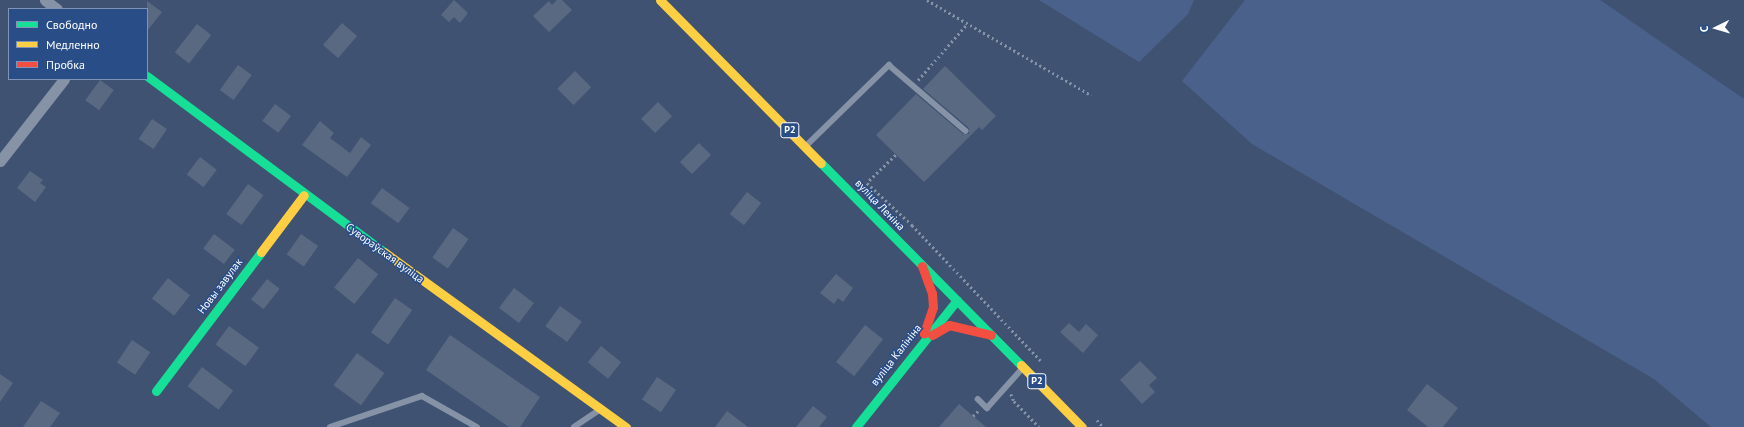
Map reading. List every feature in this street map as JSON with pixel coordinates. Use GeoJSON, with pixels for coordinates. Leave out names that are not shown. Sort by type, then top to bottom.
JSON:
{"type":"FeatureCollection","features":[{"type":"Feature","properties":{"kind":"street"},"geometry":{"type":"LineString","coordinates":[[45,0],[56,8]]}},
{"type":"Feature","properties":{"kind":"street","name":"вуліца Леніна"},"geometry":{"type":"LineString","coordinates":[[660,0],[806,146],[1082,427]]}},
{"type":"Feature","properties":{"kind":"street","name":"Сувораўская вуліца"},"geometry":{"type":"LineString","coordinates":[[148,77],[304,195],[626,427]]}},
{"type":"Feature","properties":{"kind":"street"},"geometry":{"type":"LineString","coordinates":[[0,161],[63,80]]}},
{"type":"Feature","properties":{"kind":"street","name":"Новы завулак"},"geometry":{"type":"LineString","coordinates":[[156,390],[304,195]]}},
{"type":"Feature","properties":{"kind":"street"},"geometry":{"type":"LineString","coordinates":[[918,346],[929,322],[933,307],[926,272],[919,261]]}},
{"type":"Feature","properties":{"kind":"street","name":"вуліца Калініна"},"geometry":{"type":"LineString","coordinates":[[856,427],[918,346],[957,300]]}},
{"type":"Feature","properties":{"kind":"street"},"geometry":{"type":"LineString","coordinates":[[918,346],[949,325],[969,326],[991,335]]}},
{"type":"Feature","properties":{"kind":"lane"},"geometry":{"type":"LineString","coordinates":[[806,146],[889,65],[966,131]]}},
{"type":"Feature","properties":{"kind":"lane"},"geometry":{"type":"LineString","coordinates":[[978,399],[987,408],[1024,368]]}},
{"type":"Feature","properties":{"kind":"lane"},"geometry":{"type":"LineString","coordinates":[[330,427],[422,396],[477,427]]}},
{"type":"Feature","properties":{"kind":"lane"},"geometry":{"type":"LineString","coordinates":[[574,427],[600,409]]}},
{"type":"Feature","properties":{"kind":"path"},"geometry":{"type":"LineString","coordinates":[[927,0],[1091,95]]}},
{"type":"Feature","properties":{"kind":"path"},"geometry":{"type":"LineString","coordinates":[[914,85],[967,24]]}},
{"type":"Feature","properties":{"kind":"path"},"geometry":{"type":"LineString","coordinates":[[896,155],[867,183],[912,225],[1044,365]]}},
{"type":"Feature","properties":{"kind":"path"},"geometry":{"type":"LineString","coordinates":[[1008,385],[1014,401],[1039,427]]}},
{"type":"Feature","properties":{"kind":"path"},"geometry":{"type":"LineString","coordinates":[[1092,416],[1103,427]]}},
{"type":"Feature","properties":{"kind":"water"},"geometry":{"type":"Polygon","coordinates":[[[1039,0],[1194,0],[1188,14],[1139,62],[1039,0]]]}},
{"type":"Feature","properties":{"kind":"water"},"geometry":{"type":"Polygon","coordinates":[[[1245,0],[1600,0],[1744,99],[1744,427],[1711,427],[1654,379],[1252,144],[1182,81],[1245,0]]]}},
{"type":"Feature","properties":{"kind":"building"},"geometry":{"type":"Polygon","coordinates":[[[454,0],[468,13],[460,23],[454,17],[449,22],[441,15],[454,0]]]}},
{"type":"Feature","properties":{"kind":"building"},"geometry":{"type":"Polygon","coordinates":[[[557,0],[562,0],[572,10],[549,32],[533,16],[549,1],[552,5],[557,0]]]}},
{"type":"Feature","properties":{"kind":"building"},"geometry":{"type":"Polygon","coordinates":[[[147,1],[162,12],[148,30],[148,8],[147,1]]]}},
{"type":"Feature","properties":{"kind":"building"},"geometry":{"type":"Polygon","coordinates":[[[342,23],[357,36],[338,58],[323,45],[342,23]]]}},
{"type":"Feature","properties":{"kind":"building"},"geometry":{"type":"Polygon","coordinates":[[[197,24],[211,35],[189,63],[175,52],[197,24]]]}},
{"type":"Feature","properties":{"kind":"building"},"geometry":{"type":"Polygon","coordinates":[[[238,65],[252,75],[234,100],[220,90],[238,65]]]}},
{"type":"Feature","properties":{"kind":"building"},"geometry":{"type":"Polygon","coordinates":[[[945,66],[996,116],[982,130],[979,127],[924,182],[876,135],[916,94],[963,134],[969,134],[969,128],[923,89],[945,66]]]}},
{"type":"Feature","properties":{"kind":"building"},"geometry":{"type":"Polygon","coordinates":[[[575,71],[591,87],[574,105],[557,89],[575,71]]]}},
{"type":"Feature","properties":{"kind":"building"},"geometry":{"type":"Polygon","coordinates":[[[100,80],[114,90],[99,110],[85,100],[100,80]]]}},
{"type":"Feature","properties":{"kind":"building"},"geometry":{"type":"Polygon","coordinates":[[[658,102],[672,116],[655,133],[641,119],[658,102]]]}},
{"type":"Feature","properties":{"kind":"building"},"geometry":{"type":"Polygon","coordinates":[[[275,104],[291,116],[278,133],[262,121],[275,104]]]}},
{"type":"Feature","properties":{"kind":"building"},"geometry":{"type":"Polygon","coordinates":[[[152,119],[167,129],[154,149],[139,139],[152,119]]]}},
{"type":"Feature","properties":{"kind":"building"},"geometry":{"type":"Polygon","coordinates":[[[320,121],[334,133],[330,138],[350,153],[361,137],[371,145],[347,177],[302,145],[320,121]]]}},
{"type":"Feature","properties":{"kind":"building"},"geometry":{"type":"Polygon","coordinates":[[[699,143],[711,155],[692,174],[680,162],[699,143]]]}},
{"type":"Feature","properties":{"kind":"building"},"geometry":{"type":"Polygon","coordinates":[[[200,157],[217,170],[204,187],[187,175],[200,157]]]}},
{"type":"Feature","properties":{"kind":"building"},"geometry":{"type":"Polygon","coordinates":[[[30,171],[43,180],[40,183],[46,187],[35,202],[17,188],[30,171]]]}},
{"type":"Feature","properties":{"kind":"building"},"geometry":{"type":"Polygon","coordinates":[[[248,184],[263,195],[242,225],[226,214],[248,184]]]}},
{"type":"Feature","properties":{"kind":"building"},"geometry":{"type":"Polygon","coordinates":[[[382,188],[410,208],[398,223],[371,203],[382,188]]]}},
{"type":"Feature","properties":{"kind":"building"},"geometry":{"type":"Polygon","coordinates":[[[747,192],[761,203],[744,225],[730,214],[747,192]]]}},
{"type":"Feature","properties":{"kind":"building"},"geometry":{"type":"Polygon","coordinates":[[[453,228],[469,239],[448,268],[432,257],[453,228]]]}},
{"type":"Feature","properties":{"kind":"building"},"geometry":{"type":"Polygon","coordinates":[[[214,234],[235,250],[224,264],[203,248],[214,234]]]}},
{"type":"Feature","properties":{"kind":"building"},"geometry":{"type":"Polygon","coordinates":[[[301,234],[318,246],[304,267],[287,254],[301,234]]]}},
{"type":"Feature","properties":{"kind":"building"},"geometry":{"type":"Polygon","coordinates":[[[358,258],[378,274],[354,304],[334,288],[358,258]]]}},
{"type":"Feature","properties":{"kind":"building"},"geometry":{"type":"Polygon","coordinates":[[[836,274],[853,288],[843,302],[838,298],[834,304],[820,293],[836,274]]]}},
{"type":"Feature","properties":{"kind":"building"},"geometry":{"type":"Polygon","coordinates":[[[168,278],[190,295],[174,316],[152,298],[168,278]]]}},
{"type":"Feature","properties":{"kind":"building"},"geometry":{"type":"Polygon","coordinates":[[[267,279],[280,289],[264,309],[251,299],[267,279]]]}},
{"type":"Feature","properties":{"kind":"building"},"geometry":{"type":"Polygon","coordinates":[[[514,288],[534,303],[519,323],[499,308],[514,288]]]}},
{"type":"Feature","properties":{"kind":"building"},"geometry":{"type":"Polygon","coordinates":[[[395,298],[412,310],[388,344],[371,332],[395,298]]]}},
{"type":"Feature","properties":{"kind":"building"},"geometry":{"type":"Polygon","coordinates":[[[560,306],[582,322],[567,342],[545,326],[560,306]]]}},
{"type":"Feature","properties":{"kind":"building"},"geometry":{"type":"Polygon","coordinates":[[[1069,323],[1079,332],[1086,324],[1098,335],[1083,353],[1060,332],[1069,323]]]}},
{"type":"Feature","properties":{"kind":"building"},"geometry":{"type":"Polygon","coordinates":[[[865,325],[883,339],[854,376],[836,362],[865,325]]]}},
{"type":"Feature","properties":{"kind":"building"},"geometry":{"type":"Polygon","coordinates":[[[229,326],[259,348],[245,366],[215,345],[229,326]]]}},
{"type":"Feature","properties":{"kind":"building"},"geometry":{"type":"Polygon","coordinates":[[[450,335],[540,397],[520,427],[509,427],[426,370],[450,335]]]}},
{"type":"Feature","properties":{"kind":"building"},"geometry":{"type":"Polygon","coordinates":[[[132,340],[150,352],[135,375],[117,362],[132,340]]]}},
{"type":"Feature","properties":{"kind":"building"},"geometry":{"type":"Polygon","coordinates":[[[601,346],[621,362],[608,379],[588,362],[601,346]]]}},
{"type":"Feature","properties":{"kind":"building"},"geometry":{"type":"Polygon","coordinates":[[[357,353],[385,373],[361,405],[333,385],[357,353]]]}},
{"type":"Feature","properties":{"kind":"building"},"geometry":{"type":"Polygon","coordinates":[[[1140,361],[1157,378],[1149,385],[1155,392],[1142,404],[1120,380],[1140,361]]]}},
{"type":"Feature","properties":{"kind":"building"},"geometry":{"type":"Polygon","coordinates":[[[202,367],[233,390],[219,410],[188,386],[202,367]]]}},
{"type":"Feature","properties":{"kind":"building"},"geometry":{"type":"Polygon","coordinates":[[[0,374],[13,383],[0,402],[0,374]]]}},
{"type":"Feature","properties":{"kind":"building"},"geometry":{"type":"Polygon","coordinates":[[[657,377],[676,390],[661,412],[642,399],[657,377]]]}},
{"type":"Feature","properties":{"kind":"building"},"geometry":{"type":"Polygon","coordinates":[[[1427,384],[1458,408],[1443,427],[1428,427],[1407,410],[1427,384]]]}},
{"type":"Feature","properties":{"kind":"building"},"geometry":{"type":"Polygon","coordinates":[[[41,401],[60,413],[50,427],[23,427],[41,401]]]}},
{"type":"Feature","properties":{"kind":"building"},"geometry":{"type":"Polygon","coordinates":[[[959,404],[973,416],[986,427],[939,427],[959,404]]]}},
{"type":"Feature","properties":{"kind":"building"},"geometry":{"type":"Polygon","coordinates":[[[813,406],[827,417],[819,427],[796,427],[813,406]]]}},
{"type":"Feature","properties":{"kind":"building"},"geometry":{"type":"Polygon","coordinates":[[[727,411],[748,427],[715,427],[727,411]]]}},
{"type":"Feature","properties":{"kind":"traffic: fast"},"geometry":{"type":"LineString","coordinates":[[148,77],[384,252]]}},
{"type":"Feature","properties":{"kind":"traffic: fast"},"geometry":{"type":"LineString","coordinates":[[821,163],[1021,365]]}},
{"type":"Feature","properties":{"kind":"traffic: fast"},"geometry":{"type":"LineString","coordinates":[[156,391],[261,252]]}},
{"type":"Feature","properties":{"kind":"traffic: fast"},"geometry":{"type":"LineString","coordinates":[[856,427],[957,300]]}},
{"type":"Feature","properties":{"kind":"traffic: slow"},"geometry":{"type":"LineString","coordinates":[[660,0],[821,163]]}},
{"type":"Feature","properties":{"kind":"traffic: slow"},"geometry":{"type":"LineString","coordinates":[[261,252],[304,195]]}},
{"type":"Feature","properties":{"kind":"traffic: slow"},"geometry":{"type":"LineString","coordinates":[[384,252],[626,427]]}},
{"type":"Feature","properties":{"kind":"traffic: slow"},"geometry":{"type":"LineString","coordinates":[[1021,365],[1082,427]]}},
{"type":"Feature","properties":{"kind":"traffic: jam"},"geometry":{"type":"LineString","coordinates":[[922,266],[932,293],[933,307],[924,333]]}},
{"type":"Feature","properties":{"kind":"traffic: jam"},"geometry":{"type":"LineString","coordinates":[[932,335],[949,325],[991,335]]}}]}
